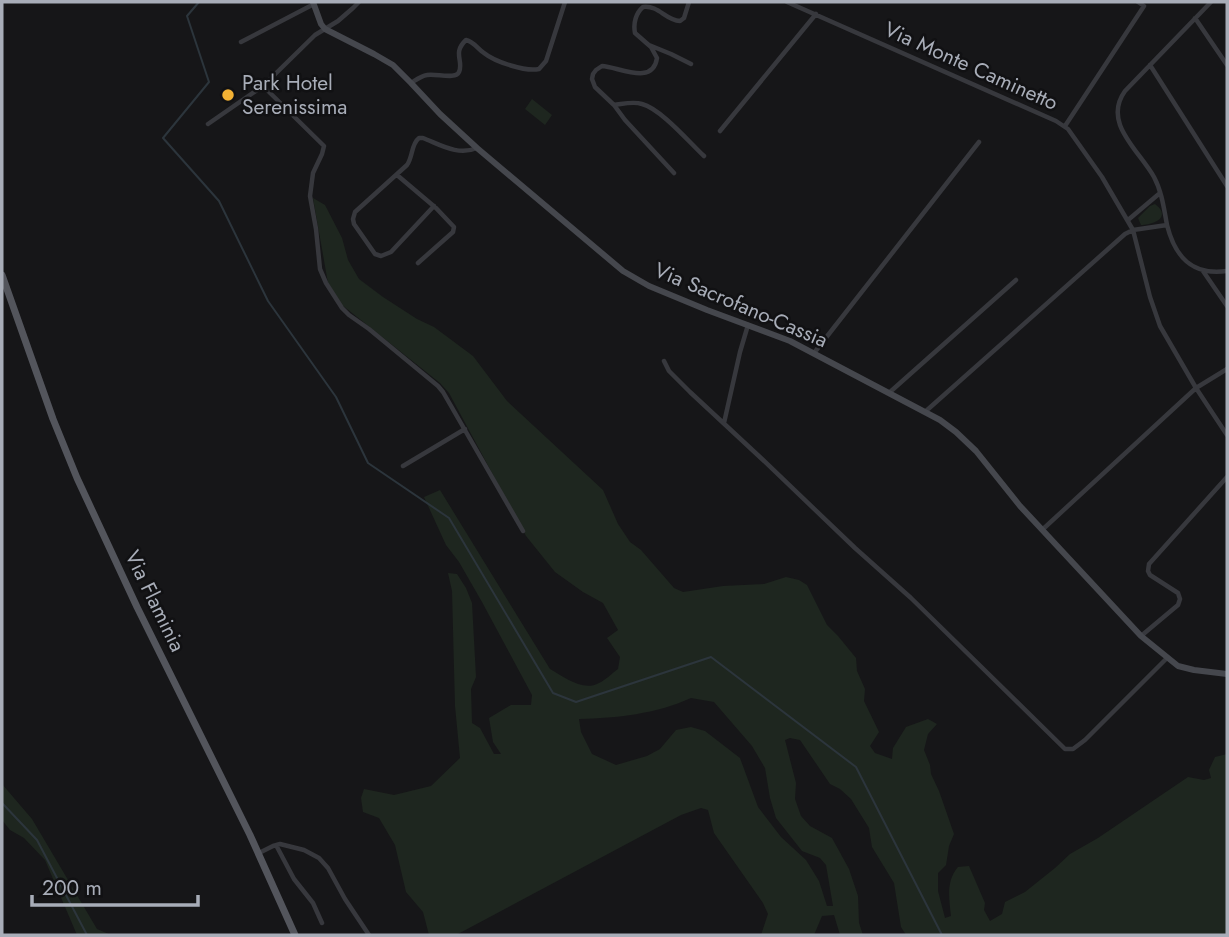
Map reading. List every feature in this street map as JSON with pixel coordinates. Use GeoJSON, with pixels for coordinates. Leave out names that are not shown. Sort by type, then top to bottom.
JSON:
{"type":"FeatureCollection","features":[{"type":"Feature","properties":{"kind":"main road","name":"Via Flaminia"},"geometry":{"type":"LineString","coordinates":[[2,275],[40,386],[76,478],[259,853],[295,935]]}},
{"type":"Feature","properties":{"kind":"street"},"geometry":{"type":"LineString","coordinates":[[208,124],[263,86],[315,35],[338,21],[359,2]]}},
{"type":"Feature","properties":{"kind":"street"},"geometry":{"type":"LineString","coordinates":[[411,83],[429,74],[457,75],[459,48],[466,40],[494,59],[527,70],[539,69],[547,61],[565,2]]}},
{"type":"Feature","properties":{"kind":"street"},"geometry":{"type":"LineString","coordinates":[[689,2],[684,18],[678,22],[653,7],[641,9],[634,30],[637,36],[648,44],[691,64]]}},
{"type":"Feature","properties":{"kind":"street","name":"Via Monte Caminetto"},"geometry":{"type":"LineString","coordinates":[[787,2],[1065,126],[1102,177],[1128,220],[1157,318],[1166,338],[1227,435]]}},
{"type":"Feature","properties":{"kind":"street"},"geometry":{"type":"LineString","coordinates":[[1065,126],[1144,6],[1138,2]]}},
{"type":"Feature","properties":{"kind":"street"},"geometry":{"type":"LineString","coordinates":[[1210,2],[1121,96],[1117,116],[1124,132],[1154,177],[1167,225],[1180,255],[1187,263],[1202,270],[1227,271]]}},
{"type":"Feature","properties":{"kind":"street"},"geometry":{"type":"LineString","coordinates":[[241,42],[314,3],[319,21],[325,29]]}},
{"type":"Feature","properties":{"kind":"street"},"geometry":{"type":"LineString","coordinates":[[720,131],[817,14]]}},
{"type":"Feature","properties":{"kind":"street"},"geometry":{"type":"LineString","coordinates":[[1195,18],[1227,65]]}},
{"type":"Feature","properties":{"kind":"street","name":"Via Sacrofano-Cassia"},"geometry":{"type":"LineString","coordinates":[[325,29],[384,60],[477,148],[623,271],[649,286],[786,339],[926,411],[957,432],[976,451],[1014,499],[1141,636],[1183,668],[1227,674]]}},
{"type":"Feature","properties":{"kind":"street"},"geometry":{"type":"LineString","coordinates":[[648,44],[657,60],[650,71],[633,73],[605,66],[598,68],[592,79],[595,87],[674,173]]}},
{"type":"Feature","properties":{"kind":"street"},"geometry":{"type":"LineString","coordinates":[[1150,65],[1227,186]]}},
{"type":"Feature","properties":{"kind":"street"},"geometry":{"type":"LineString","coordinates":[[263,86],[324,146],[313,173],[310,196],[320,269],[330,290],[349,315],[438,386],[523,531]]}},
{"type":"Feature","properties":{"kind":"street"},"geometry":{"type":"LineString","coordinates":[[614,105],[635,103],[648,106],[704,156]]}},
{"type":"Feature","properties":{"kind":"street"},"geometry":{"type":"LineString","coordinates":[[434,206],[391,252],[381,256],[374,254],[354,224],[355,212],[410,161],[414,143],[419,138],[462,152],[477,148]]}},
{"type":"Feature","properties":{"kind":"street"},"geometry":{"type":"LineString","coordinates":[[814,353],[979,142]]}},
{"type":"Feature","properties":{"kind":"street"},"geometry":{"type":"LineString","coordinates":[[397,175],[434,206],[454,229],[418,263]]}},
{"type":"Feature","properties":{"kind":"street"},"geometry":{"type":"LineString","coordinates":[[1128,220],[1160,193]]}},
{"type":"Feature","properties":{"kind":"street"},"geometry":{"type":"LineString","coordinates":[[926,411],[1125,234],[1133,230],[1167,225]]}},
{"type":"Feature","properties":{"kind":"street"},"geometry":{"type":"LineString","coordinates":[[1202,270],[1227,306]]}},
{"type":"Feature","properties":{"kind":"street"},"geometry":{"type":"LineString","coordinates":[[890,393],[1016,280]]}},
{"type":"Feature","properties":{"kind":"street"},"geometry":{"type":"LineString","coordinates":[[724,423],[748,325]]}},
{"type":"Feature","properties":{"kind":"street"},"geometry":{"type":"LineString","coordinates":[[664,361],[669,371],[911,598],[1065,749],[1073,749],[1085,740],[1167,658]]}},
{"type":"Feature","properties":{"kind":"street"},"geometry":{"type":"LineString","coordinates":[[1042,530],[1196,388],[1227,369]]}},
{"type":"Feature","properties":{"kind":"street"},"geometry":{"type":"LineString","coordinates":[[403,466],[464,429]]}},
{"type":"Feature","properties":{"kind":"street"},"geometry":{"type":"LineString","coordinates":[[1141,636],[1178,605],[1180,599],[1176,591],[1153,578],[1148,571],[1149,564],[1227,477]]}},
{"type":"Feature","properties":{"kind":"street"},"geometry":{"type":"LineString","coordinates":[[259,853],[282,844],[304,850],[322,861],[369,935]]}},
{"type":"Feature","properties":{"kind":"street"},"geometry":{"type":"LineString","coordinates":[[276,845],[322,923]]}},
{"type":"Feature","properties":{"kind":"shaded area"},"geometry":{"type":"Polygon","coordinates":[[[532,99],[552,115],[545,125],[525,109],[532,99]]]}},
{"type":"Feature","properties":{"kind":"shaded area"},"geometry":{"type":"Polygon","coordinates":[[[313,198],[325,205],[359,279],[417,319],[434,327],[473,356],[507,401],[603,490],[618,524],[630,542],[641,550],[674,588],[683,592],[764,584],[786,577],[807,585],[827,625],[856,658],[857,671],[865,689],[864,701],[879,732],[870,746],[875,753],[892,759],[893,748],[906,727],[928,719],[937,724],[928,734],[924,750],[954,834],[946,865],[938,873],[938,891],[945,918],[951,916],[950,884],[958,867],[969,866],[990,921],[1002,914],[1005,902],[1025,892],[1070,854],[1188,777],[1204,780],[1211,778],[1209,770],[1215,757],[1227,754],[1227,935],[906,935],[901,927],[894,883],[872,847],[869,828],[851,799],[830,784],[800,740],[790,738],[785,740],[796,783],[795,799],[801,816],[810,826],[832,838],[849,869],[858,896],[859,923],[863,935],[840,935],[834,915],[822,916],[814,935],[761,935],[768,914],[763,903],[714,833],[708,810],[701,808],[681,815],[456,935],[429,935],[423,912],[406,892],[395,845],[379,818],[363,812],[361,798],[364,789],[394,795],[431,786],[460,758],[455,706],[452,591],[448,573],[457,574],[472,603],[476,677],[471,689],[472,723],[480,728],[494,754],[501,754],[493,742],[489,718],[511,705],[531,705],[532,695],[482,602],[446,545],[424,497],[440,490],[550,669],[580,685],[602,682],[618,669],[620,657],[607,638],[618,630],[603,603],[555,572],[526,536],[449,393],[342,305],[328,283],[313,198]],[[691,698],[636,714],[579,719],[581,732],[592,754],[616,765],[647,756],[660,749],[676,730],[691,727],[705,731],[740,758],[758,807],[781,837],[806,860],[819,881],[827,906],[833,906],[826,865],[820,858],[802,851],[776,818],[765,768],[752,746],[714,702],[691,698]]]}},
{"type":"Feature","properties":{"kind":"shaded area"},"geometry":{"type":"Polygon","coordinates":[[[1155,204],[1162,213],[1159,219],[1151,224],[1141,225],[1138,218],[1155,204]]]}},
{"type":"Feature","properties":{"kind":"shaded area"},"geometry":{"type":"Polygon","coordinates":[[[2,784],[32,819],[97,929],[111,935],[77,935],[45,860],[2,820],[2,784]]]}},
{"type":"Feature","properties":{"kind":"waterway"},"geometry":{"type":"LineString","coordinates":[[199,2],[187,16],[209,82],[163,138],[219,201],[268,301],[336,397],[368,463],[449,518],[553,693],[576,702],[711,657],[856,767],[942,935]]}},
{"type":"Feature","properties":{"kind":"waterway"},"geometry":{"type":"LineString","coordinates":[[2,803],[37,840],[87,935]]}},
{"type":"Feature","properties":{"kind":"place","name":"Park Hotel Serenissima"},"geometry":{"type":"Point","coordinates":[228,95]}}]}
